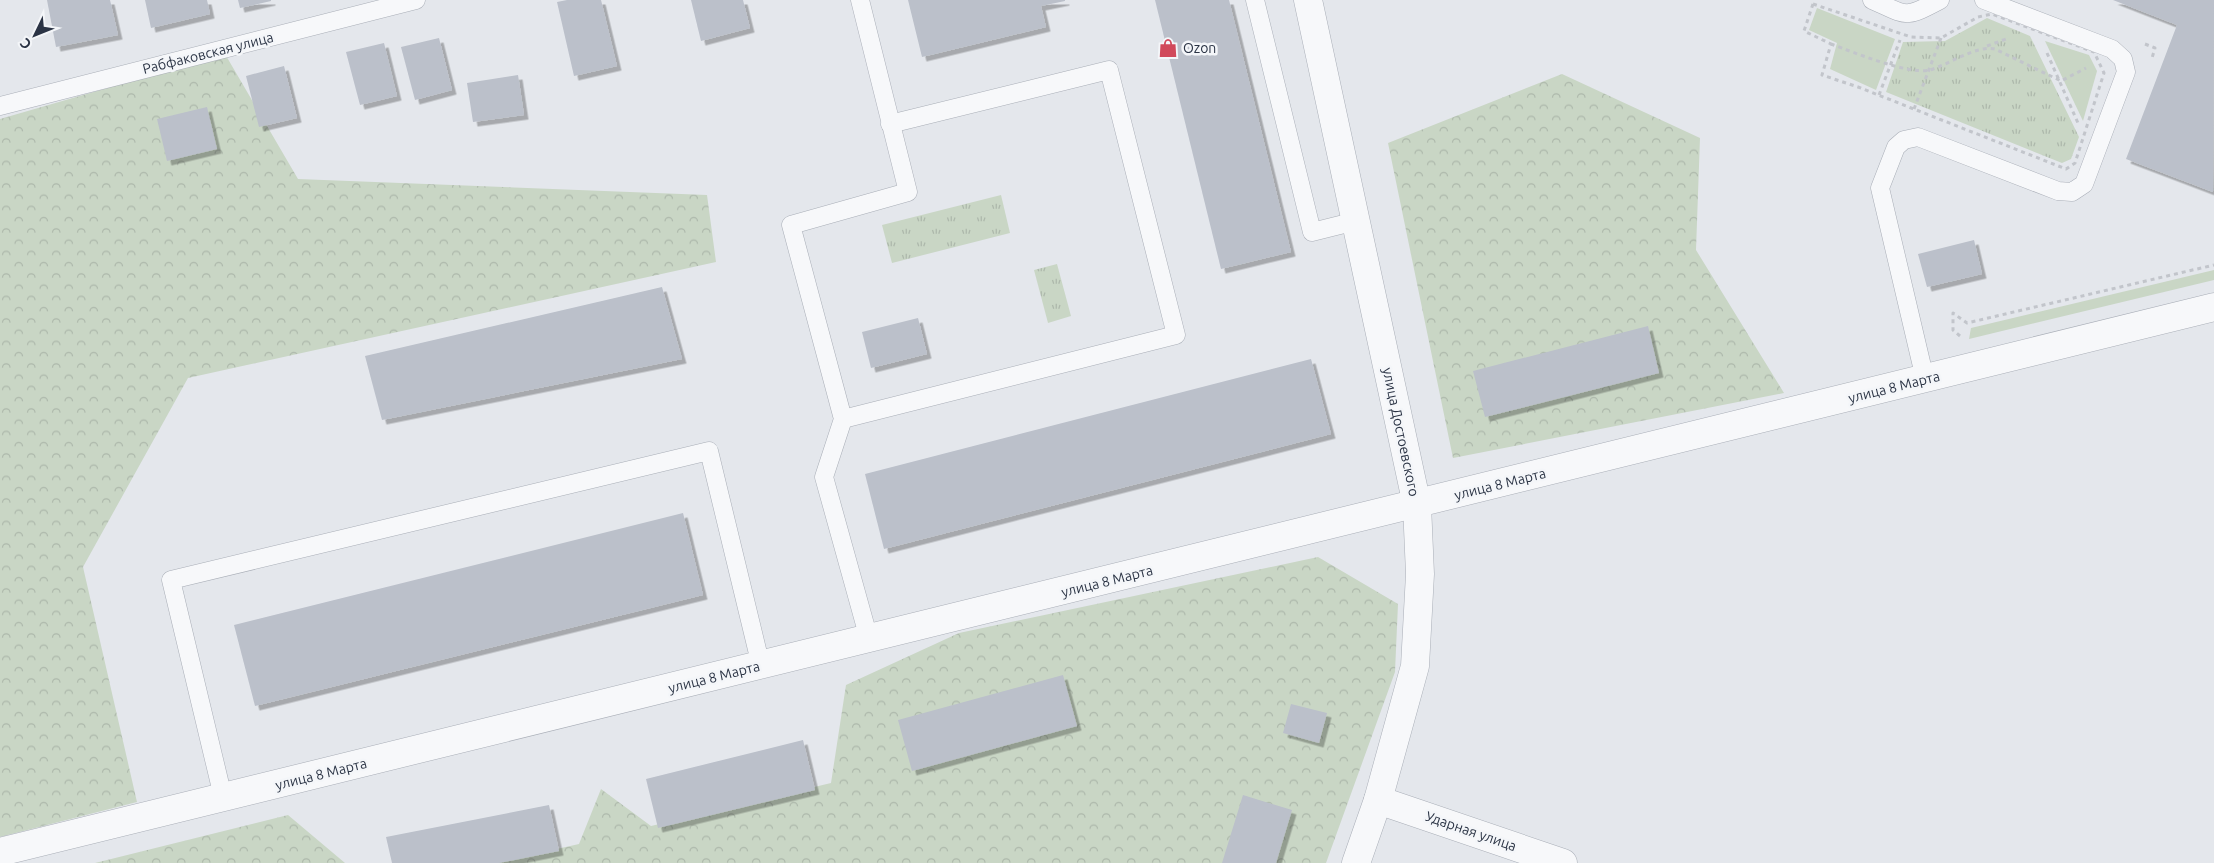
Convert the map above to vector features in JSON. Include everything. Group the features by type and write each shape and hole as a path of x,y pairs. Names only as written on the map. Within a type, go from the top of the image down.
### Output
{"street":[{"name":"улица Достоевского","path":"1308,0 1417,505 1420,574 1415,666 1378,800 1356,863"},
{"name":"улица 8 Марта","path":"0,852 1417,505 2214,307"},
{"name":"Ударная улица","path":"1378,800 1563,863"}],"lane":[{"name":"Рабфаковская улица","path":"0,106 416,0"},
{"path":"860,0 908,192 791,225 843,418 824,477 869,639"},
{"path":"1255,0 1312,232 1356,221"},
{"path":"1872,0 1905,15 1915,13 1940,0"},
{"path":"1925,379 1880,188 1896,147 1904,140 1918,137 2058,191 2072,192 2084,184 2126,72 2122,59 2112,49 1984,0"},
{"path":"843,418 1176,335 1109,70 890,124"},
{"path":"224,798 171,580 709,451 761,666"}],"path":[{"path":"1831,44 1822,75 1879,95 2066,169 2075,164 2084,137 2104,73 2100,62 2094,52 1992,14 1978,17 1941,38 1911,37 1813,4 1804,31 1831,44 1891,66 1928,70 1985,47 1995,49 2060,81 2084,137"},
{"path":"1879,95 1902,35"},
{"path":"1914,109 1941,38"},
{"path":"2060,81 2100,62"}],"green space":[{"path":"1817,8 1895,39 1876,90 1830,69 1837,43 1809,30"},
{"path":"1987,18 2030,36 2079,137 2071,159 2062,163 1886,92 1903,42 1945,41"},
{"path":"2045,41 2089,55 2097,71 2083,121"},
{"path":"225,54 298,179 707,195 716,262 188,378 83,567 137,802 0,837 0,119"},
{"path":"1562,74 1700,138 1696,250 1784,393 1453,458 1388,143"},
{"path":"1001,195 1010,233 892,263 882,225"},
{"path":"1057,264 1071,316 1048,323 1034,270"},
{"path":"2214,270 2214,280 1969,339 1971,328"},
{"path":"1318,557 1398,604 1395,672 1326,863 495,863 579,844 601,789 651,826 831,783 846,685 959,633"},
{"path":"288,815 345,863 95,863"}],"building":[{"path":"47,0 110,0 118,35 56,47"},
{"path":"145,0 207,0 210,14 151,28"},
{"path":"238,0 271,0 271,1 240,8"},
{"path":"567,0 601,0 617,66 574,76 557,2"},
{"path":"691,0 743,0 750,28 701,41"},
{"path":"908,0 1065,1 1041,6 1046,27 922,57"},
{"path":"1155,0 1229,0 1291,252 1221,269"},
{"path":"2113,0 2214,0 2213,192 2126,159 2177,25"},
{"path":"439,38 452,90 415,100 401,47"},
{"path":"384,43 397,96 360,105 346,52"},
{"path":"284,66 297,118 259,127 246,76"},
{"path":"518,75 524,115 473,122 467,83"},
{"path":"207,107 217,149 167,161 157,119"},
{"path":"1974,240 1982,274 1927,287 1918,254"},
{"path":"662,287 682,359 382,420 365,356"},
{"path":"918,318 927,354 871,368 862,332"},
{"path":"1648,326 1659,373 1485,417 1473,371"},
{"path":"1311,359 1331,434 884,549 865,474"},
{"path":"683,513 703,595 255,706 234,625"},
{"path":"1063,675 1077,726 912,771 898,720"},
{"path":"1291,704 1327,713 1319,743 1283,733"},
{"path":"803,740 815,790 658,828 646,779"},
{"path":"1243,795 1292,810 1276,863 1222,863"},
{"path":"549,805 559,851 499,863 392,863 386,837"}],"place":[{"name":"Ozon","path":"1168,48"}]}
